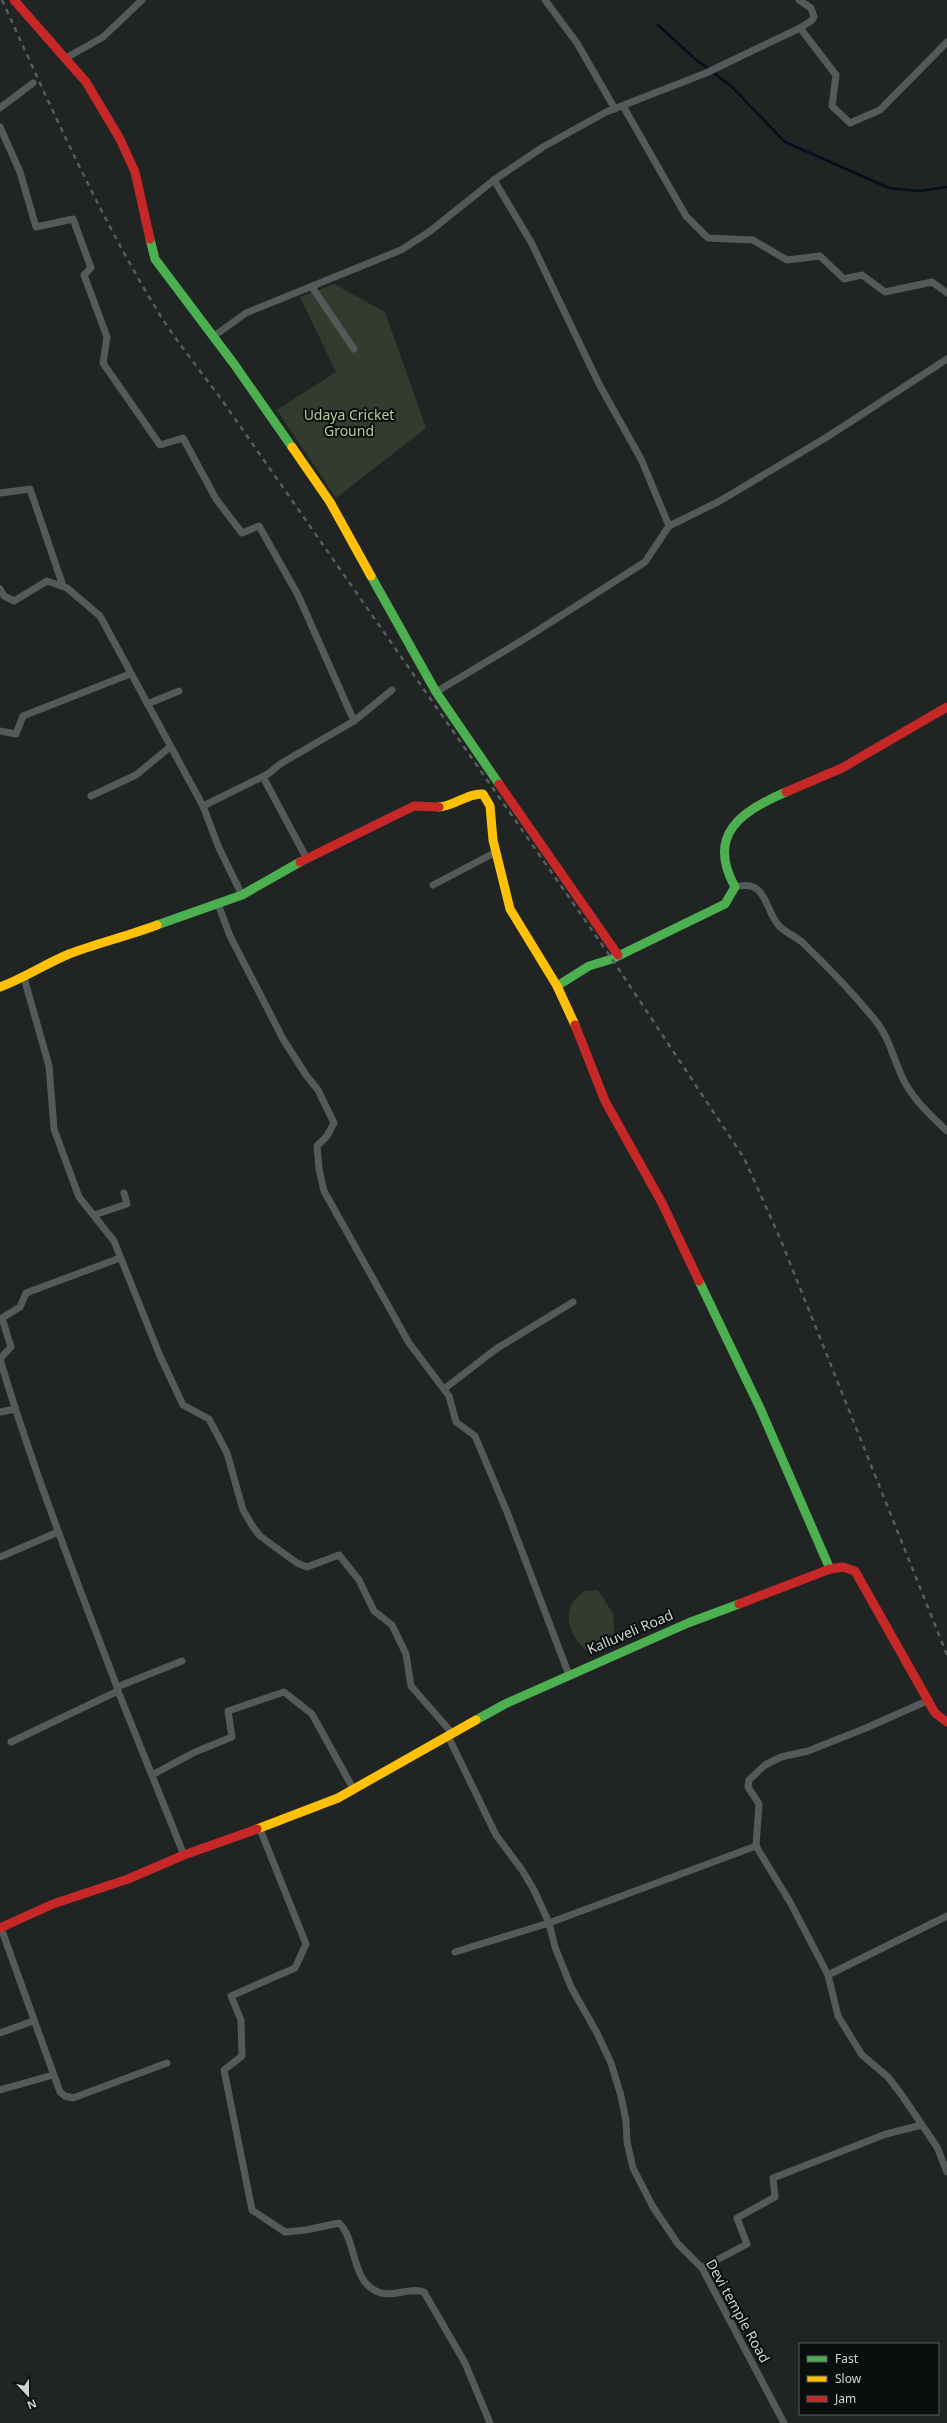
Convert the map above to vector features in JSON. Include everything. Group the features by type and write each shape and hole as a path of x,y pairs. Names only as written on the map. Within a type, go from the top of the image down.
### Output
{"street":[{"path":"14,0 86,82 120,139 132,166 155,259 214,336 330,502 436,692 563,879 618,955"},
{"path":"66,58 103,37 142,0"},
{"path":"545,0 577,43 615,109"},
{"path":"214,336 246,314 401,250 429,232 494,180 543,147 615,109 706,73 800,28 811,21 814,17 811,8 799,0"},
{"path":"800,28 836,75 832,106 850,123 880,110 947,42"},
{"path":"0,108 34,83"},
{"path":"623,106 686,216 708,238 753,240 787,260 820,256 844,279 862,275 885,292 932,282 947,293"},
{"path":"0,127 20,172 36,227 73,219 91,268 84,275 107,336 103,363 160,445 183,438 216,499 242,533 259,526 298,595 354,722"},
{"path":"494,180 531,242 599,384 641,459 669,526"},
{"path":"312,287 354,349"},
{"path":"436,692 645,562 669,526 718,502 820,441 947,359"},
{"path":"0,493 30,489 63,586"},
{"path":"0,589 4,596 14,601 47,581 63,586 100,616 130,674 203,806 219,848 242,895"},
{"path":"0,731 16,734 23,716 130,674"},
{"path":"203,806 263,777 280,764 354,722 392,690"},
{"path":"147,704 179,691"},
{"path":"736,887 729,876 722,855 730,831 745,814 762,804 842,768 947,707"},
{"path":"91,796 136,775 170,747"},
{"path":"263,777 307,859"},
{"path":"0,987 24,978 42,966 70,954 242,895 307,859 414,806 436,808 445,806 477,793 487,797 490,806 496,852 510,909 529,943 557,986 571,1015 605,1101 637,1156 665,1209 760,1408 830,1568 843,1567 855,1571 935,1713 947,1723"},
{"path":"433,885 496,852"},
{"path":"557,986 589,966 618,955 725,904 736,887 745,885 756,888 761,891 773,918 780,928 801,941 848,987 885,1034 905,1082 918,1103 947,1131"},
{"path":"218,904 230,936 260,994 306,1076 318,1090 334,1123 327,1136 317,1146 319,1169 324,1191 409,1343 449,1396 456,1422 475,1436 508,1512 569,1675"},
{"path":"24,978 49,1066 54,1129 79,1197 114,1241 120,1258 26,1293 20,1308 2,1318 11,1347 0,1359 15,1409 58,1532 184,1855"},
{"path":"94,1215 127,1204 124,1192"},
{"name":"Devi temple Road","path":"120,1258 175,1390 183,1405 209,1419 227,1453 242,1510 252,1527 260,1536 297,1563 307,1567 339,1555 359,1580 374,1611 392,1625 406,1654 411,1686 450,1734 496,1835 522,1870 549,1923 555,1947 571,1987 597,2033 611,2063 626,2121 629,2153 633,2168 653,2207 678,2244 702,2268 784,2423"},
{"path":"444,1389 496,1349 573,1302"},
{"path":"0,1412 15,1409"},
{"path":"0,1557 58,1532"},
{"name":"Kalluveli Road","path":"0,1928 53,1904 128,1879 184,1855 315,1808 354,1790 505,1704 688,1623 830,1568"},
{"path":"11,1742 118,1689 182,1661"},
{"path":"152,1775 195,1752 232,1737 228,1711 284,1692 312,1714 354,1790"},
{"path":"928,1700 866,1728 808,1751 781,1757 765,1765 749,1780 748,1787 759,1804 756,1846 790,1902 828,1975 838,2016 862,2055 888,2077 922,2125 937,2147 947,2172"},
{"path":"260,1829 306,1944 295,1968 231,1996 241,2020 242,2056 224,2070 252,2210 285,2232 306,2230 339,2223 346,2229 363,2280 372,2290 383,2294 415,2289 424,2292 465,2363 490,2423"},
{"path":"455,1952 549,1923 756,1846"},
{"path":"828,1975 947,1916"},
{"path":"0,1928 60,2092 65,2096 73,2098 167,2063"},
{"path":"0,2033 33,2021"},
{"path":"0,2090 53,2075"},
{"path":"702,2268 747,2244 737,2218 775,2197 773,2178 886,2134 922,2125"}],"green space":[{"name":"Udaya Cricket Ground","path":"334,284 385,312 426,428 336,498 277,410 336,372 300,297"},
{"path":"598,1590 613,1614 615,1637 605,1650 588,1652 579,1643 572,1631 569,1612 572,1603 584,1591"}],"waterway":[{"path":"658,25 694,58 731,86 785,142 889,188 919,191 947,187"}],"railway":[{"path":"2,0 76,160 137,277 167,326 224,403 612,959 744,1158 780,1238 947,1655"}],"traffic: fast":[{"path":"150,239 155,259 234,364 292,447"},
{"path":"371,576 436,692 499,784"},
{"path":"557,986 589,966 612,959 725,904 735,887 727,869 724,853 727,839 733,827 742,817 755,808 786,792"},
{"path":"157,925 242,895 300,862"},
{"path":"699,1281 760,1408 830,1569"},
{"path":"476,1720 505,1704 688,1623 739,1604"}],"traffic: slow":[{"path":"292,447 330,502 371,576"},
{"path":"439,807 472,795 483,794 490,806 493,840 510,909 557,986 575,1025"},
{"path":"0,987 69,954 157,925"},
{"path":"257,1829 338,1798 476,1720"}],"traffic: jam":[{"path":"14,0 86,82 120,139 135,172 150,239"},
{"path":"786,792 842,768 947,707"},
{"path":"499,784 618,955"},
{"path":"300,862 414,806 439,807"},
{"path":"575,1025 605,1101 662,1203 699,1281"},
{"path":"739,1604 830,1569 843,1567 855,1571 935,1713 947,1722"},
{"path":"0,1928 53,1904 128,1879 184,1855 257,1829"}]}
